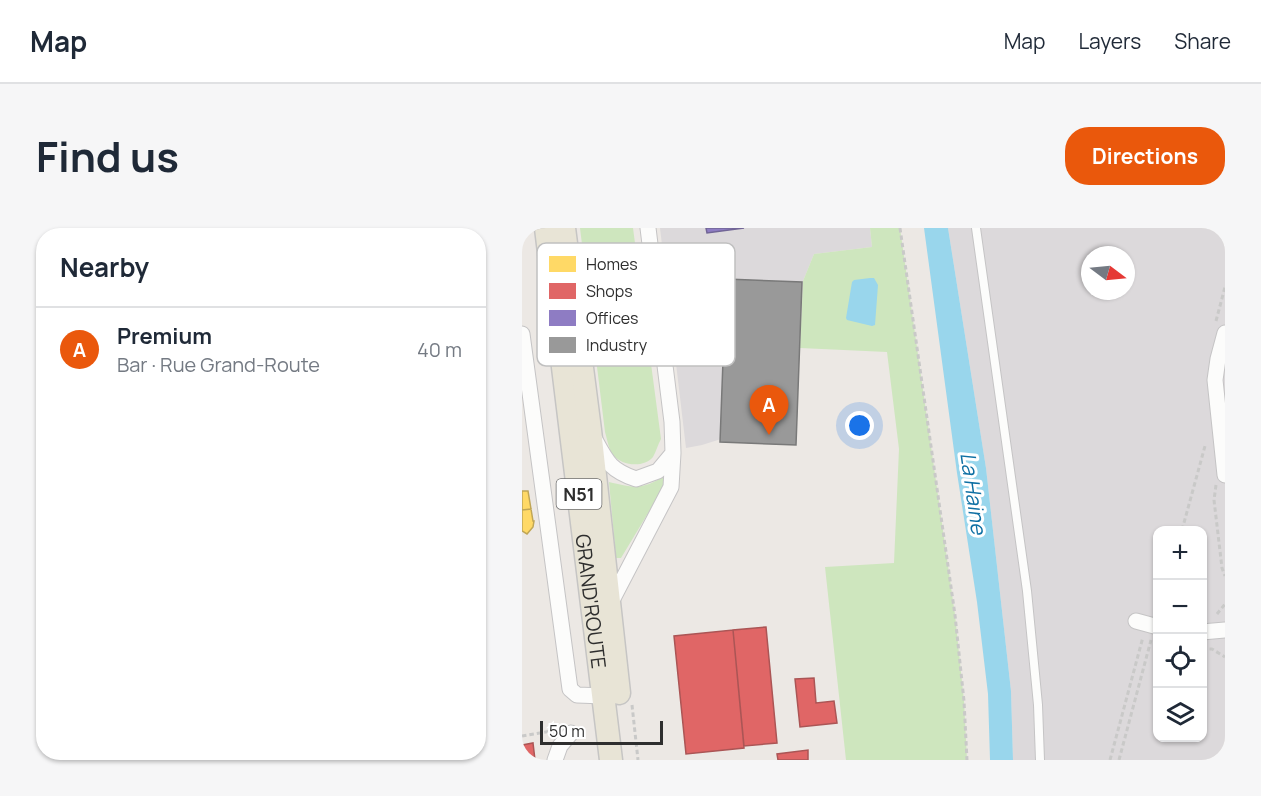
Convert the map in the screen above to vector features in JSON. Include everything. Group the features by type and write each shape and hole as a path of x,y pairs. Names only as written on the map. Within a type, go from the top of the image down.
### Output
{"main road":[{"name":"GRAND'ROUTE","path":"546,228 548,243"},
{"name":"GRAND'ROUTE","path":"564,228 566,243"},
{"name":"GRAND'ROUTE","path":"563,366 611,760"},
{"name":"GRAND'ROUTE","path":"582,366 626,760"}],"street":[{"path":"648,228 650,243"},
{"path":"1220,479 1215,380 1225,333"},
{"path":"522,334 570,689 577,695 604,696"},
{"path":"610,604 671,487 674,453 665,366"},
{"path":"590,430 607,461 620,473 636,479 658,471 674,453"},
{"path":"1207,632 1225,630"},
{"path":"555,760 560,746 571,733"}],"lane":[{"path":"976,228 1027,591 1038,705 1040,760"}],"path":[{"path":"900,228 955,615 964,701 967,760"},
{"path":"1183,526 1206,444"},
{"path":"1220,479 1214,500 1222,568 1225,576"},
{"path":"1110,760 1148,627"},
{"path":"1119,760 1148,627"},
{"path":"1207,649 1212,649 1225,657"},
{"path":"522,736 551,731"}],"shaded area":[{"path":"660,228 870,228 872,247 814,254 803,281 795,443 721,439 686,448 676,366 735,366 735,243 662,243"},
{"path":"948,228 1225,228 1225,760 1013,760 1011,691 986,468"}],"green space":[{"path":"580,228 633,228 635,243 582,243"},
{"path":"870,228 900,228 955,615 964,701 967,760 846,760 825,567 894,563 899,449 887,352 800,348 803,281 814,254 872,247"},
{"path":"597,366 651,366 661,439 653,457 639,464 622,462 612,453 605,432"},
{"path":"666,475 662,490 621,558 616,558 609,482 638,486 651,483"}],"water":[{"name":"La Haine","path":"924,228 948,228 986,468 1011,691 1013,760 990,760 988,694 977,602"},
{"path":"874,278 878,285 875,325 847,320 852,282"}],"building: Homes":[{"path":"522,491 528,491 531,509 522,510"},
{"path":"531,509 534,521 533,527 527,534 522,531 522,510"}],"building: Shops":[{"path":"766,627 777,743 744,746 733,630"},
{"path":"733,630 744,748 686,754 674,636"},
{"path":"814,678 816,703 834,701 837,723 800,727 795,679"},
{"path":"533,743 535,760 522,760 522,745"},
{"path":"808,750 808,760 778,760 777,754"}],"building: Offices":[{"path":"706,228 744,228 707,233"}],"building: Industry":[{"path":"735,279 802,282 796,445 720,442 723,366 735,366"}],"place":[{"name":"Premium","path":"769,435"}]}
